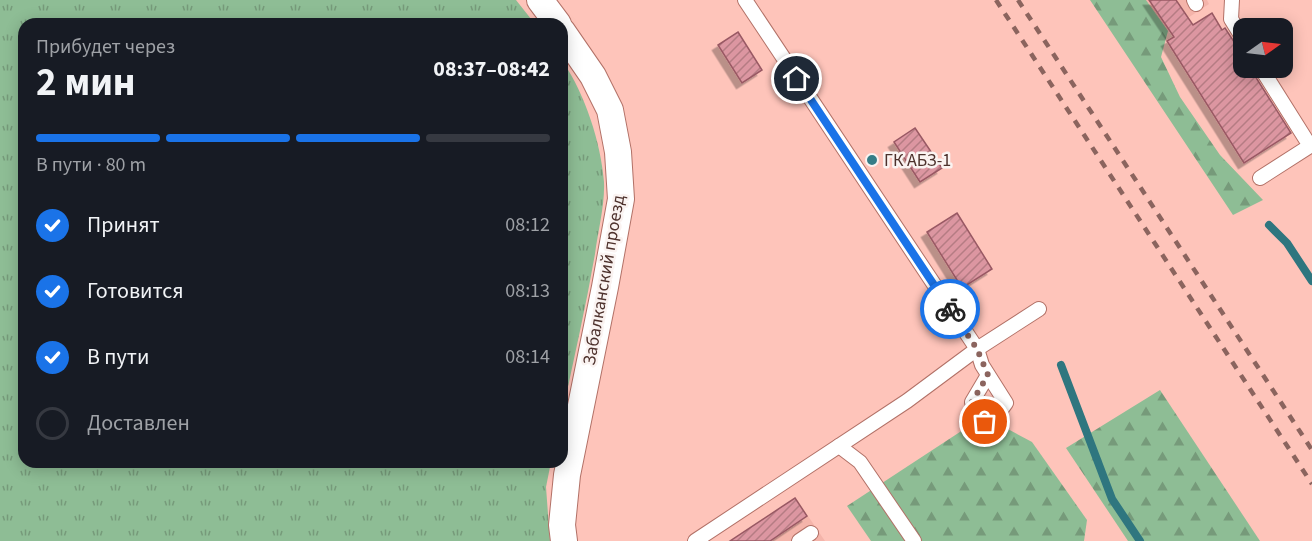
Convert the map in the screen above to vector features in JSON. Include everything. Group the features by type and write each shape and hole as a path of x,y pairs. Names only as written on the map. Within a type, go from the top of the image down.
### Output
{"street":[{"path":"540,0 554,18"},
{"name":"Забалканский проезд","path":"564,541 562,525 567,475 606,288 621,199 618,152 610,110 593,76 568,40"}],"lane":[{"path":"745,0 977,349 988,375"},
{"path":"1232,0 1231,19 1233,22"},
{"path":"1260,178 1310,146 1267,78"},
{"path":"695,541 907,401 977,349 1038,309"},
{"path":"839,446 860,462 914,541"},
{"path":"799,541 811,533"}],"shaded area":[{"path":"1146,0 1207,0 1209,4 1168,31"},
{"path":"795,497 825,541 730,541"}],"green space":[{"path":"0,0 516,0 530,18 18,18 18,468 550,468 546,487 550,541 0,541"},
{"path":"1090,0 1146,0 1168,31 1161,57 1180,97 1220,155 1263,200 1233,215"},
{"path":"568,70 591,119 604,182 601,218 568,387"},
{"path":"1160,390 1260,541 1128,541 1066,448"},
{"path":"993,423 1032,442 1087,520 1084,541 871,541 847,506 966,428"}],"building":[{"path":"1149,0 1176,0 1193,25 1212,13 1222,30 1225,28 1233,40 1233,78 1256,78 1291,133 1244,163 1167,41 1174,37"},
{"path":"738,32 762,70 742,83 718,45"},
{"path":"915,128 942,168 920,182 894,142"},
{"path":"957,213 992,269 962,288 927,232"},
{"path":"795,498 807,516 770,541 730,541"}],"waterway":[{"path":"1269,225 1287,243 1312,281"},
{"path":"1061,365 1112,499 1140,541"}],"railway":[{"path":"996,0 1312,484"},
{"path":"1018,0 1312,450"}],"way so far":[{"path":"950,309 977,349 988,375 972,402 977,419 985,422"}],"place":[{"name":"ГК АБЗ-1","path":"872,160"}],"route":[{"path":"797,79 950,309"}]}
